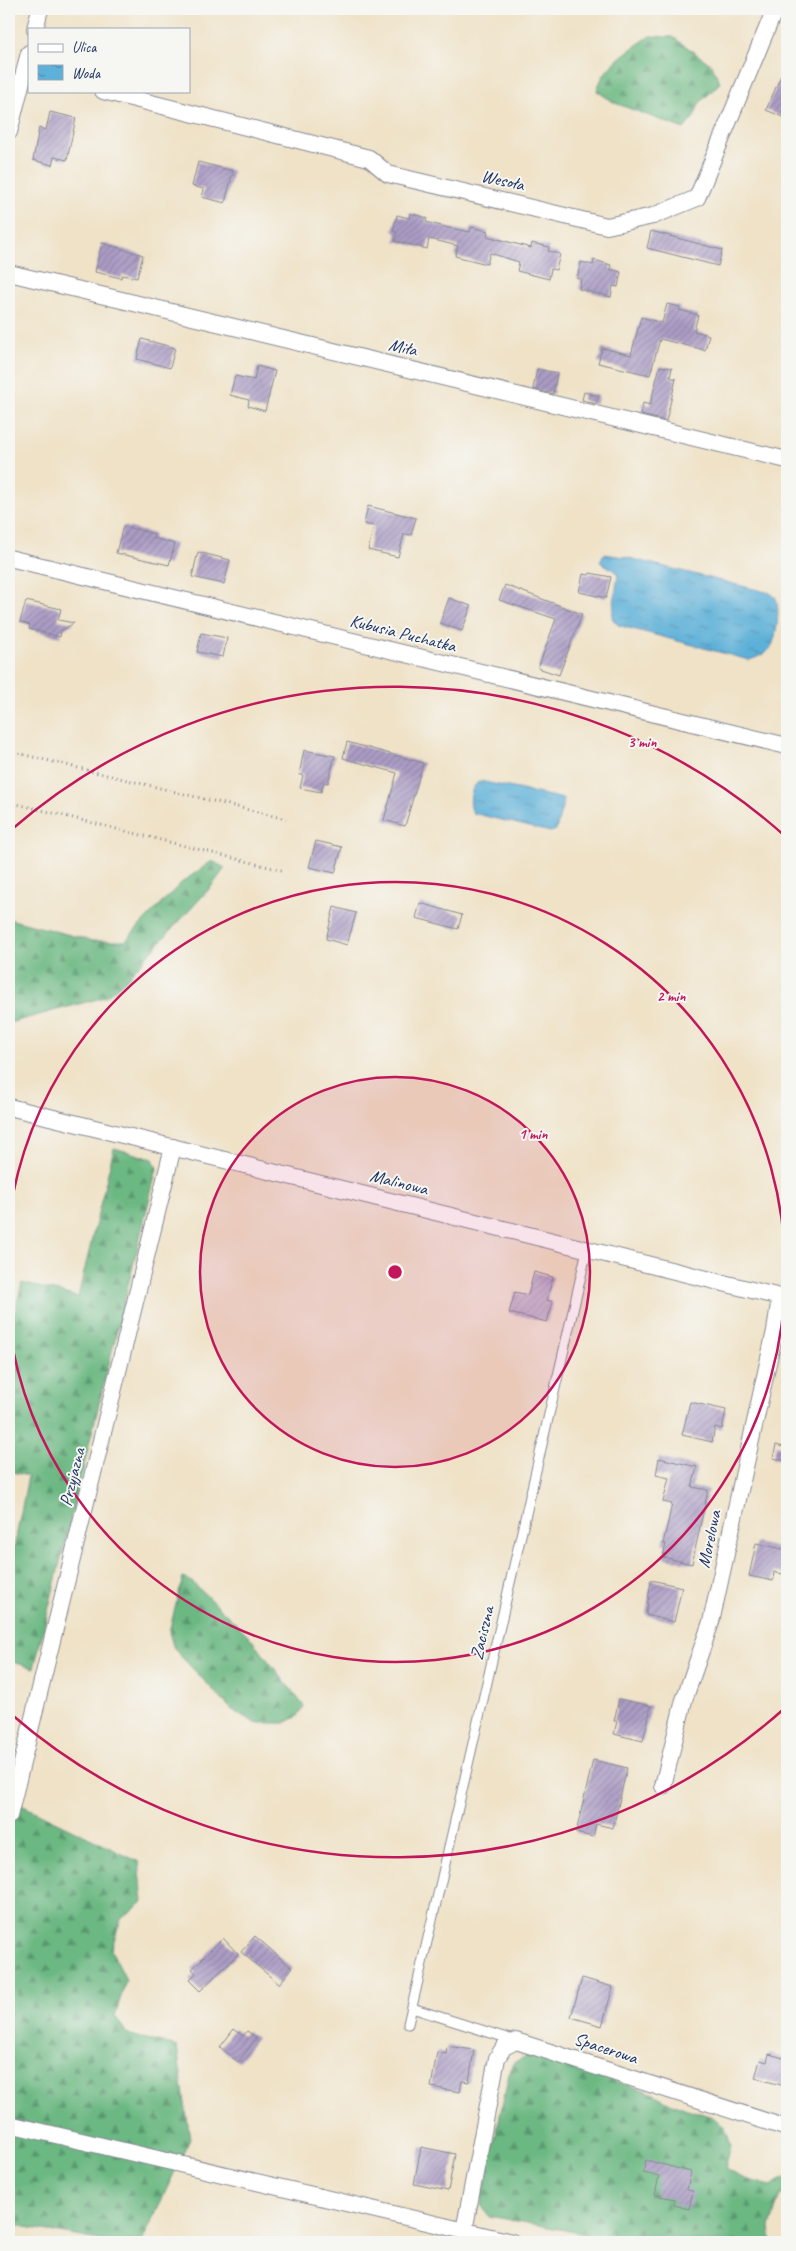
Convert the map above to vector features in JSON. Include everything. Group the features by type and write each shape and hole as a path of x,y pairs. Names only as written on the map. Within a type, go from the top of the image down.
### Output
{"street":[{"path":"35,28 40,9"},
{"name":"Wesoła","path":"107,92 369,158 388,174 607,226 653,216 697,198 776,9"},
{"path":"9,132 28,59"},
{"name":"Miła","path":"9,273 787,460"},
{"name":"Kubusia Puchatka","path":"9,558 787,746"},
{"name":"Malinowa","path":"9,1107 780,1297"},
{"name":"Przyjazna","path":"9,1816 173,1147"},
{"name":"Morelowa","path":"663,1786 684,1700 711,1622 775,1332 780,1297"},
{"path":"464,2231 497,2058 504,2047 516,2042"},
{"name":"Spacerowa","path":"516,2042 787,2128"},
{"path":"9,2124 512,2242"}],"lane":[{"name":"Zaciszna","path":"408,2024 587,1250"},
{"name":"Spacerowa","path":"412,2008 516,2042"}],"path":[{"path":"9,751 286,819"},
{"path":"9,802 285,871"}],"green space":[{"path":"650,36 673,37 712,65 720,83 699,104 694,117 684,129 615,103 597,91 605,73 611,66"},
{"path":"212,861 225,868 211,887 124,981 105,997 9,1023 9,919 93,941 125,941 181,883"},
{"path":"114,1148 153,1159 157,1168 34,1668 9,1661 9,1574 28,1476 9,1471 9,1336 22,1283 78,1297"},
{"path":"183,1577 192,1582 248,1635 304,1706 298,1716 285,1723 255,1723 231,1709 174,1649 169,1632"},
{"path":"9,1799 139,1862 143,1902 121,1919 111,1950 126,1980 115,2016 127,2034 177,2047 190,2139 142,2242 110,2242 9,2224"},
{"path":"528,2055 537,2055 652,2093 674,2105 713,2117 725,2128 731,2145 725,2169 745,2179 771,2186 787,2177 787,2194 780,2195 770,2227 772,2242 613,2242 575,2232 489,2216 481,2205 509,2073 515,2062"}],"water":[{"path":"604,554 625,557 770,593 776,598 778,609 776,631 770,649 766,653 749,660 618,625 612,618 618,575 616,571 600,562"},
{"path":"480,781 564,799 556,830 550,832 473,813 471,809 472,791"}],"building":[{"path":"787,62 787,108 783,117 766,110"},
{"path":"50,112 76,118 67,160 54,157 52,165 33,160 39,128 46,130"},
{"path":"198,162 233,171 225,203 202,197 204,189 192,186"},
{"path":"410,213 427,218 426,222 449,228 470,232 471,227 488,231 487,236 531,248 532,243 549,247 548,251 560,254 556,270 551,269 549,279 517,271 519,262 490,253 487,264 455,256 458,246 434,240 429,239 427,249 395,241 397,232 393,231 397,215 409,218"},
{"path":"651,231 722,250 718,266 647,248"},
{"path":"102,243 143,255 137,278 122,275 121,278 95,272"},
{"path":"594,260 611,265 610,269 621,272 618,287 613,286 611,297 579,289 581,279 577,278 581,262 593,265"},
{"path":"667,304 680,307 679,310 698,315 694,331 709,335 705,350 660,339 650,375 598,363 602,348 631,355 641,317 662,323"},
{"path":"142,339 175,348 170,368 137,359"},
{"path":"257,366 275,371 265,411 248,406 249,400 230,395 235,376 254,380"},
{"path":"660,366 672,368 670,377 676,379 666,421 641,415 643,403 650,405"},
{"path":"537,369 557,373 553,394 533,389"},
{"path":"584,392 599,396 596,404 582,400"},
{"path":"368,506 416,518 411,535 404,534 398,557 368,550 374,526 364,524"},
{"path":"123,526 154,534 153,538 175,544 169,565 116,553"},
{"path":"198,552 230,560 224,584 192,577"},
{"path":"590,573 611,577 606,598 579,592 583,574 589,575"},
{"path":"505,585 582,614 559,675 538,668 556,619 499,600"},
{"path":"449,598 471,606 462,631 440,623"},
{"path":"26,601 61,609 58,620 74,623 61,631 60,637 29,629 30,625 20,622"},
{"path":"201,633 227,638 223,657 197,652"},
{"path":"347,742 423,763 405,826 384,820 397,773 343,758"},
{"path":"304,750 335,756 328,783 324,782 321,792 300,788 303,775 299,775"},
{"path":"316,841 342,847 335,873 309,867"},
{"path":"420,903 462,915 458,929 416,918"},
{"path":"334,907 356,913 347,945 326,939"},
{"path":"534,1272 553,1277 547,1300 553,1302 547,1322 509,1313 515,1292 528,1295"},
{"path":"690,1402 726,1410 722,1429 715,1427 712,1442 682,1435"},
{"path":"776,1445 787,1448 787,1461 773,1458"},
{"path":"659,1458 697,1467 692,1487 708,1490 692,1564 663,1557 666,1544 663,1544 672,1504 663,1502 669,1478 656,1475"},
{"path":"756,1543 787,1550 783,1574 774,1572 773,1581 749,1576"},
{"path":"651,1580 682,1587 674,1622 646,1615"},
{"path":"619,1699 651,1706 643,1741 614,1734 617,1721 614,1721"},
{"path":"593,1760 627,1768 613,1828 596,1824 593,1837 576,1833"},
{"path":"255,1936 292,1968 279,1984 241,1952"},
{"path":"223,1938 238,1954 200,1991 189,1980 196,1973 192,1969"},
{"path":"582,1978 613,1987 602,2026 571,2017"},
{"path":"234,2029 243,2036 247,2031 257,2038 238,2062 220,2047"},
{"path":"447,2046 474,2050 469,2082 462,2081 460,2092 431,2087 437,2052 446,2054"},
{"path":"769,2054 787,2059 785,2086 755,2078 760,2060 767,2062"},
{"path":"421,2147 455,2154 448,2191 414,2184"},
{"path":"646,2160 691,2172 687,2190 693,2191 689,2209 674,2205 675,2199 655,2195 659,2176 643,2173"}]}
